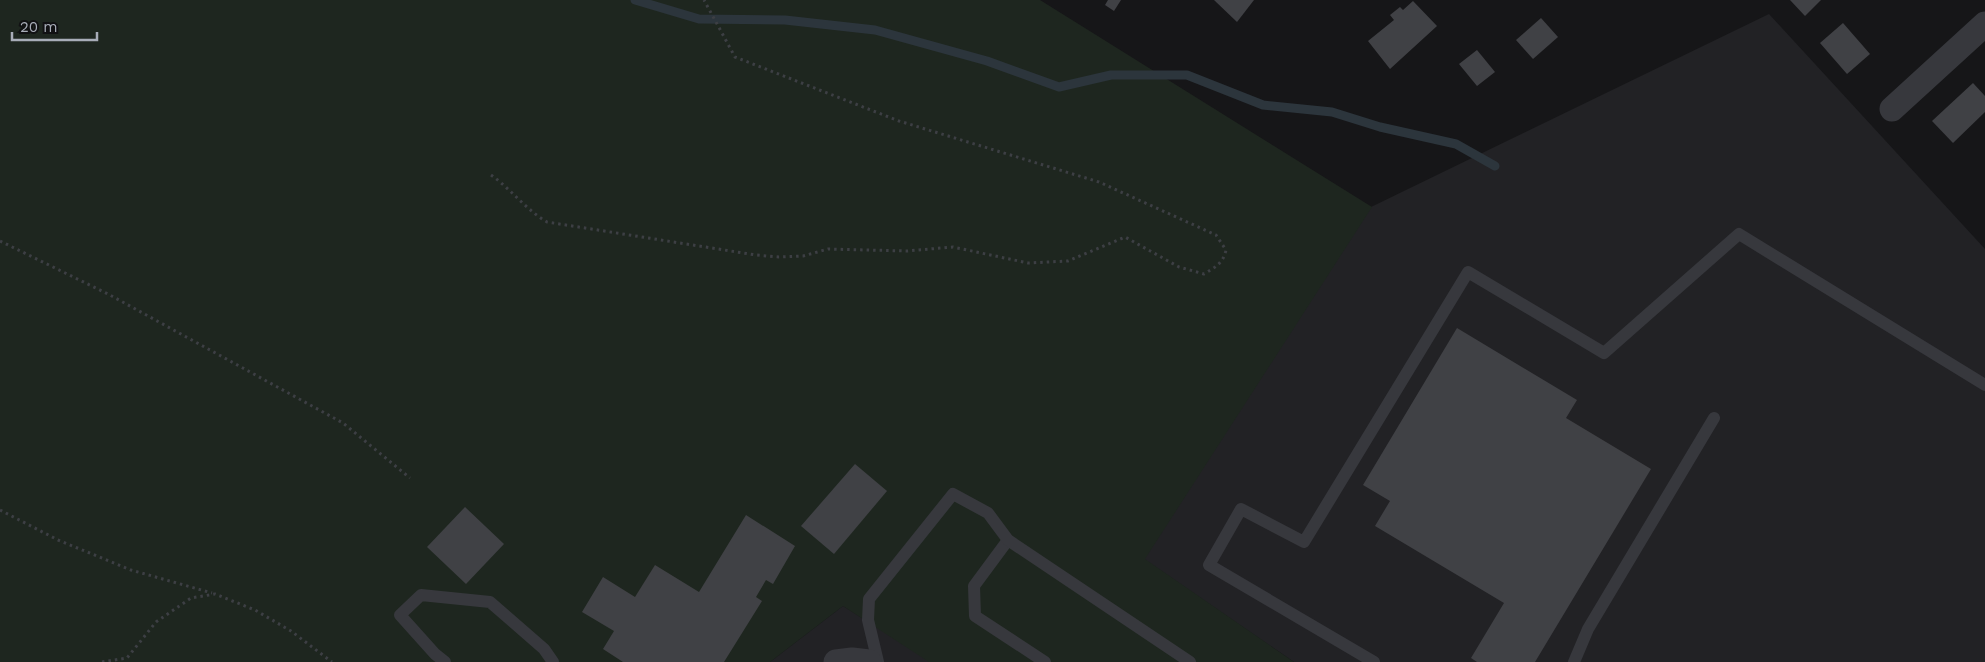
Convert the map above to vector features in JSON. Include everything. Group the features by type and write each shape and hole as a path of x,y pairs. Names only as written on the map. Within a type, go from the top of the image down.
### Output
{"street":[{"path":"1892,109 1985,24"},
{"path":"836,662 852,660 869,662"}],"lane":[{"path":"1374,662 1209,565 1241,509 1304,542 1468,272 1604,353 1739,234 1985,386"},
{"path":"1574,662 1588,629 1714,418"},
{"path":"878,662 868,620 869,599 953,494 988,514 1008,540 1190,662"},
{"path":"1008,540 974,586 975,616 1045,662"},
{"path":"445,662 435,654 400,615 420,595 490,602 544,649 552,662"}],"path":[{"path":"491,175 507,186 532,213 546,222 779,258 803,256 828,249 907,251 953,247 1028,263 1068,261 1125,237 1179,266 1204,274 1220,265 1224,259 1226,250 1216,235 1099,182 899,120 735,57 719,31 704,0"},
{"path":"0,241 108,294 343,423 410,478"},
{"path":"0,510 58,540 131,570 215,594 255,610 291,632 332,662"},
{"path":"102,662 127,658 156,622 191,598 215,594"}],"shaded area":[{"path":"0,0 1040,0 1372,207 1145,559 1294,662 929,662 843,606 770,662 0,662"},
{"path":"1769,14 1985,249 1985,662 1294,662 1144,559 1371,207"},
{"path":"843,606 932,662 770,662"}],"building":[{"path":"1108,0 1121,0 1114,11 1105,5"},
{"path":"1214,0 1254,0 1237,22"},
{"path":"1790,0 1821,0 1805,16"},
{"path":"1413,1 1437,26 1390,69 1368,41 1394,20 1390,15 1400,7 1403,10"},
{"path":"1541,18 1558,37 1533,59 1516,40"},
{"path":"1843,23 1870,54 1847,74 1820,43"},
{"path":"1477,50 1495,72 1477,86 1459,64"},
{"path":"1973,83 1985,96 1985,112 1953,143 1932,121"},
{"path":"1457,328 1577,400 1566,418 1651,469 1535,662 1477,662 1471,658 1504,603 1375,526 1390,501 1363,485"},
{"path":"855,464 887,491 834,554 801,526"},
{"path":"465,507 504,544 466,584 427,547"},
{"path":"746,515 795,546 773,584 766,580 756,597 762,601 724,662 623,662 603,649 614,631 582,612 603,577 635,597 655,565 699,592"}],"waterway":[{"path":"635,0 699,19 785,20 875,30 987,61 1059,87 1111,75 1187,75 1263,105 1332,112 1380,127 1456,144 1495,166"}]}
